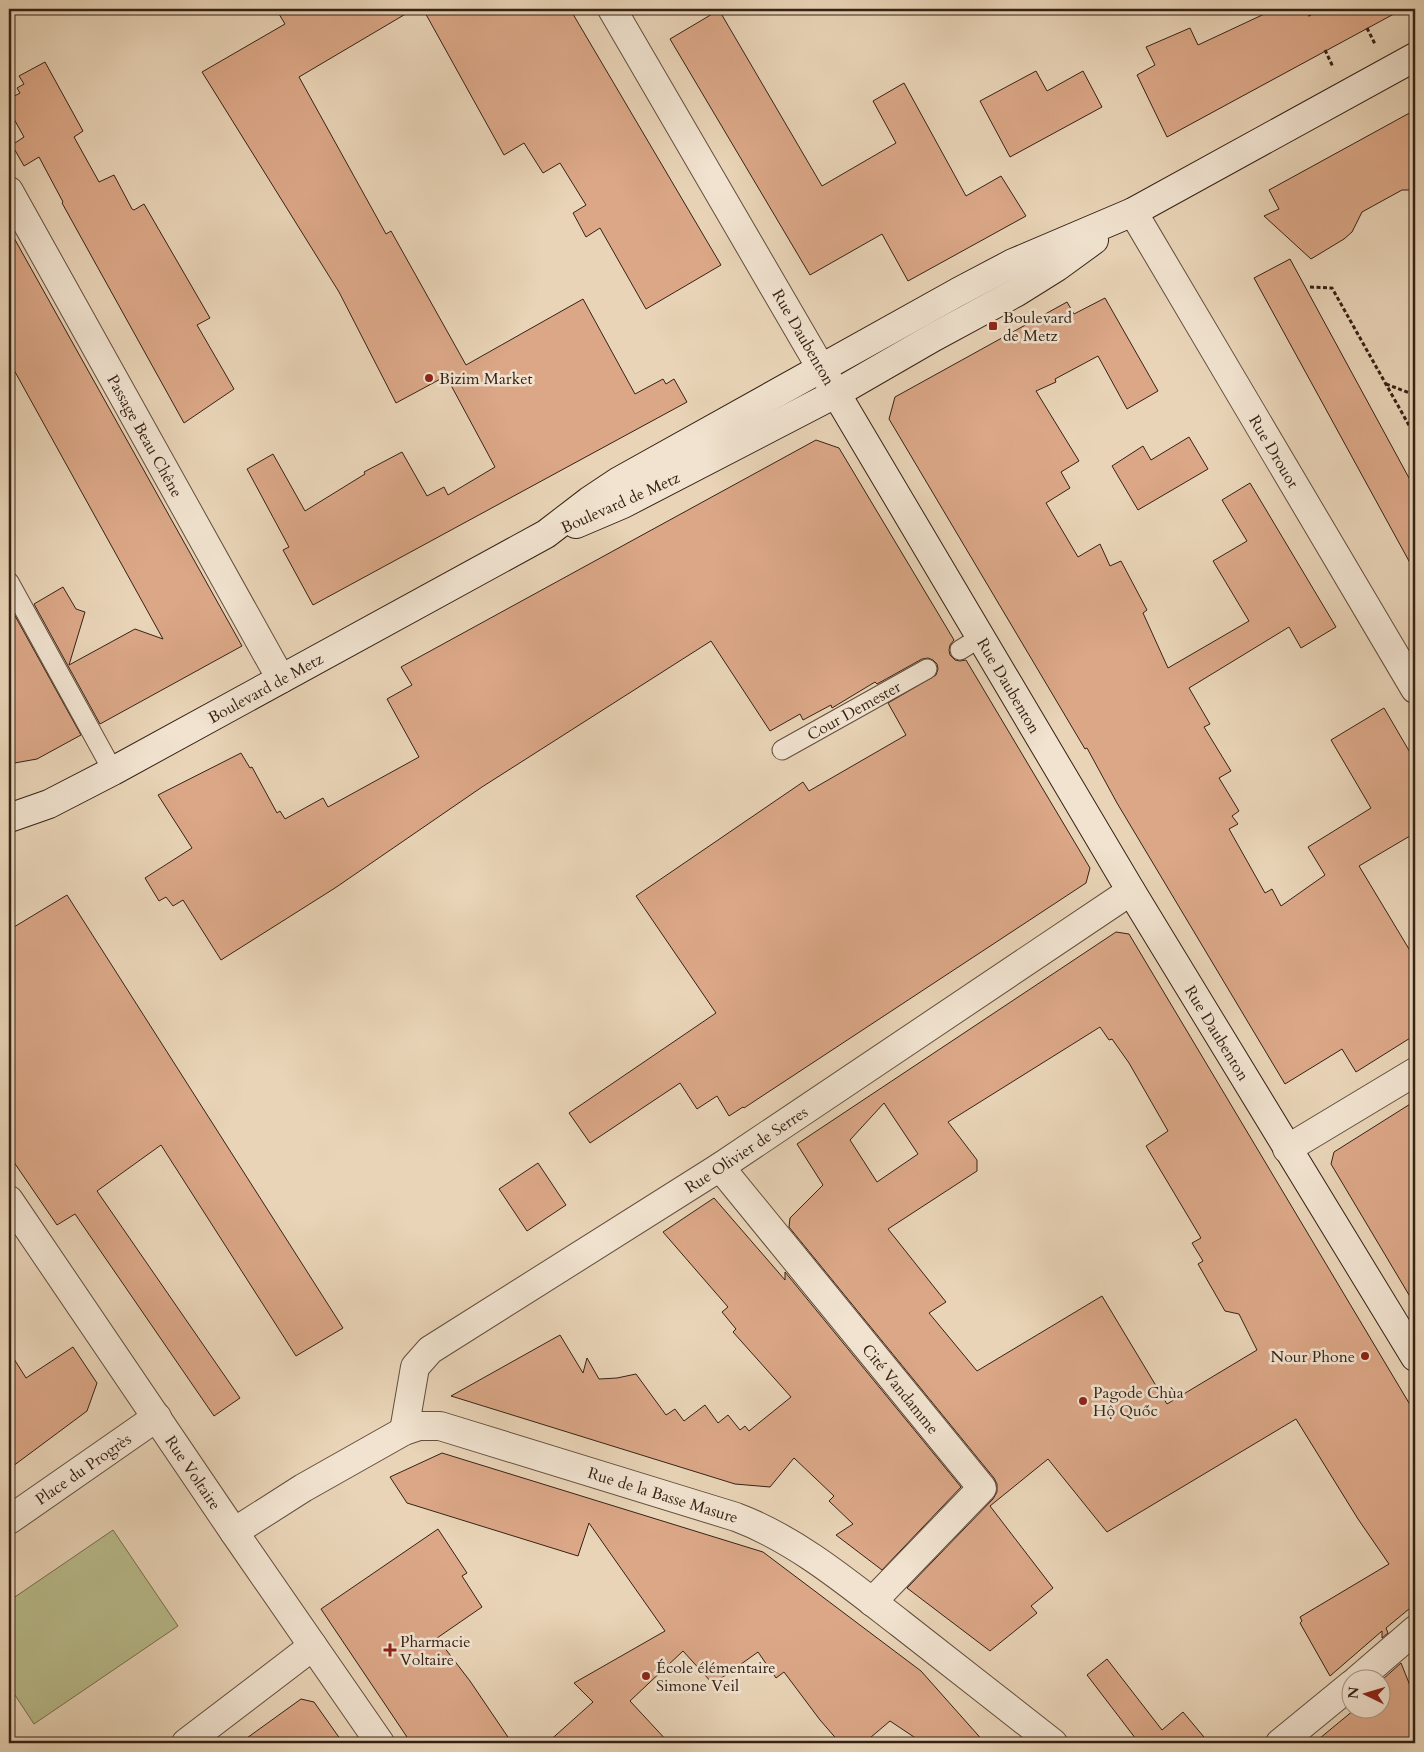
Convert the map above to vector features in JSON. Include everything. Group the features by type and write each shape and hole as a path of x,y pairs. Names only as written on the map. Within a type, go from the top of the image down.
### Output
{"street":[{"name":"Rue Daubenton","path":"612,9 837,394 970,643 1131,891 1415,1357"},
{"name":"Boulevard de Metz","path":"546,534 589,500 619,481 821,368 1013,263 1133,212 1415,57"},
{"name":"Passage Beau Chêne","path":"9,191 281,680"},
{"name":"Boulevard de Metz","path":"9,818 49,804 113,771 546,534 623,504 837,394 934,337 1017,292 1057,267 1133,212"},
{"name":"Rue Drouot","path":"1133,212 1415,689"},
{"name":"Boulevard de Metz","path":"9,806 45,799 88,784"},
{"name":"Rue Olivier de Serres","path":"404,1431 415,1367 430,1350 720,1167 1131,891"},
{"path":"1287,1149 1415,1072"},
{"name":"Cité Vandamme","path":"720,1167 982,1488 872,1602"},
{"name":"Rue Voltaire","path":"9,1200 234,1532 380,1743"},
{"name":"Place du Progrès","path":"9,1520 157,1417"},
{"name":"Rue de la Basse Masure","path":"234,1532 303,1488 404,1431 419,1426 440,1426 736,1517 771,1532 787,1541 872,1602 1053,1743"},
{"path":"1369,1670 1415,1630"},
{"path":"186,1743 313,1646"},
{"path":"1280,1743 1342,1692"}],"lane":[{"path":"9,582 113,771"},
{"name":"Cour Demester","path":"782,750 927,669"}],"path":[{"path":"1306,9 1310,16"},
{"path":"1310,287 1332,288 1415,436"},
{"path":"1386,384 1415,395"}],"green space":[{"path":"113,1530 178,1626 34,1724 9,1686 9,1601"}],"building":[{"path":"276,9 414,9 299,77 386,234 391,231 466,365 583,299 635,394 663,379 666,384 674,379 687,402 313,605 283,550 289,547 247,469 273,454 305,511 365,474 364,472 402,452 427,496 444,487 448,495 495,467 446,376 396,403 339,292 202,72 285,24"},
{"path":"423,9 570,9 721,265 646,309 600,228 586,237 573,213 586,205 560,163 543,173 524,143 504,155"},
{"path":"1275,9 1403,9 1167,137 1137,75 1155,65 1146,47 1190,28 1198,45"},
{"path":"719,10 822,186 896,143 873,101 904,83 966,196 1001,176 1026,216 908,281 882,234 810,275 670,39"},
{"path":"45,62 83,131 74,137 99,182 114,175 132,209 134,210 144,204 210,318 197,325 234,389 184,423 62,203 39,157 24,166 12,145 24,137 9,110 9,99 20,93 17,88 24,84 19,76"},
{"path":"1036,71 1047,91 1083,71 1102,107 1010,157 980,101"},
{"path":"1415,110 1415,190 1402,190 1362,212 1352,232 1311,259 1264,216 1279,209 1269,190"},
{"path":"9,229 242,646 100,724 34,604 63,587 76,609 85,612 69,665 135,629 163,639 9,361"},
{"path":"1290,259 1415,489 1415,572 1254,278"},
{"path":"1105,298 1158,391 1127,409 1098,356 1055,379 1056,382 1036,391 1079,461 1061,472 1070,488 1046,503 1078,557 1100,544 1110,566 1121,561 1147,610 1143,613 1168,668 1249,621 1213,561 1247,541 1222,500 1250,483 1336,627 1301,648 1289,627 1189,688 1210,724 1204,727 1231,771 1219,778 1239,811 1232,816 1238,824 1229,829 1265,893 1272,889 1281,906 1325,875 1308,847 1371,808 1331,740 1384,708 1415,761 1415,833 1359,866 1415,959 1415,1035 1356,1072 1342,1049 1285,1084 1117,803 1087,748 1085,749 889,419 895,397 1067,302 1074,314"},
{"path":"1189,437 1208,469 1138,510 1112,466 1143,446 1151,460"},
{"path":"816,440 839,448 954,640 950,645 950,655 955,660 966,660 1090,868 1086,883 729,1116 717,1096 697,1109 680,1083 590,1143 569,1113 716,1013 636,896 803,782 809,791 906,735 888,703 936,675 937,664 933,660 928,658 922,659 877,684 875,682 832,708 831,705 803,720 800,714 770,731 711,641 482,787 335,888 221,960 183,900 173,906 166,897 159,901 145,878 192,848 158,795 241,753 250,768 252,767 277,813 280,811 285,819 323,798 328,807 419,757 387,699 412,685 401,667"},
{"path":"14,614 81,735 37,759 9,764 9,617"},
{"path":"67,895 343,1328 296,1356 161,1145 97,1191 240,1398 214,1416 75,1214 57,1225 9,1155 9,930"},
{"path":"1116,932 1129,934 1415,1413 1415,1604 1386,1628 1388,1633 1382,1638 1382,1631 1330,1676 1300,1623 1302,1621 1300,1617 1389,1564 1358,1519 1296,1419 1107,1532 1048,1459 990,1506 1053,1588 1031,1606 1037,1613 990,1651 907,1588 993,1499 997,1492 997,1484 789,1227 790,1218 823,1185 797,1144","holes":["1100,1027 1109,1040 1112,1039 1129,1063 1168,1131 1146,1146 1201,1238 1192,1243 1203,1261 1198,1264 1225,1311 1239,1314 1257,1350 1167,1404 1102,1296 977,1371 929,1313 946,1302 888,1229 977,1171 977,1160 948,1122","884,1103 918,1154 877,1182 850,1140"]},
{"path":"1415,1101 1415,1305 1331,1164 1334,1152"},
{"path":"538,1163 566,1205 527,1231 499,1189"},
{"path":"714,1198 785,1280 785,1272 961,1487 882,1570 836,1535 853,1524 829,1501 834,1496 794,1458 770,1487 735,1484 451,1396 560,1335 583,1373 587,1358 599,1379 636,1374 666,1415 675,1409 684,1421 705,1405 718,1423 728,1415 740,1430 745,1426 749,1431 791,1397 733,1332 736,1329 722,1312 728,1307 663,1232"},
{"path":"73,1347 97,1383 87,1411 9,1469 9,1351 26,1378"},
{"path":"442,1453 763,1552 921,1671 985,1743 923,1743 890,1721 864,1743 840,1743 784,1672 776,1678 758,1652 713,1684 683,1651 630,1701 669,1743 547,1743 593,1702 574,1683 665,1631 589,1523 578,1556 407,1503 390,1477"},
{"path":"438,1529 467,1573 462,1576 482,1607 437,1638 470,1681 512,1743 411,1743 321,1609"},
{"path":"1107,1659 1162,1730 1183,1712 1209,1743 1139,1743 1087,1675"},
{"path":"1401,1663 1415,1698 1415,1743 1314,1743 1342,1720 1392,1720 1392,1671"},
{"path":"301,1699 314,1702 343,1743 240,1743"}],"place":[{"name":"Boulevard de Metz","path":"993,326"},
{"name":"Bizim Market","path":"429,378"},
{"name":"Nour Phone","path":"1365,1356"},
{"name":"Pagode Chùa Hộ Quốc","path":"1083,1401"},
{"name":"Pharmacie Voltaire","path":"390,1650"},
{"name":"École élémentaire Simone Veil","path":"646,1676"}]}
